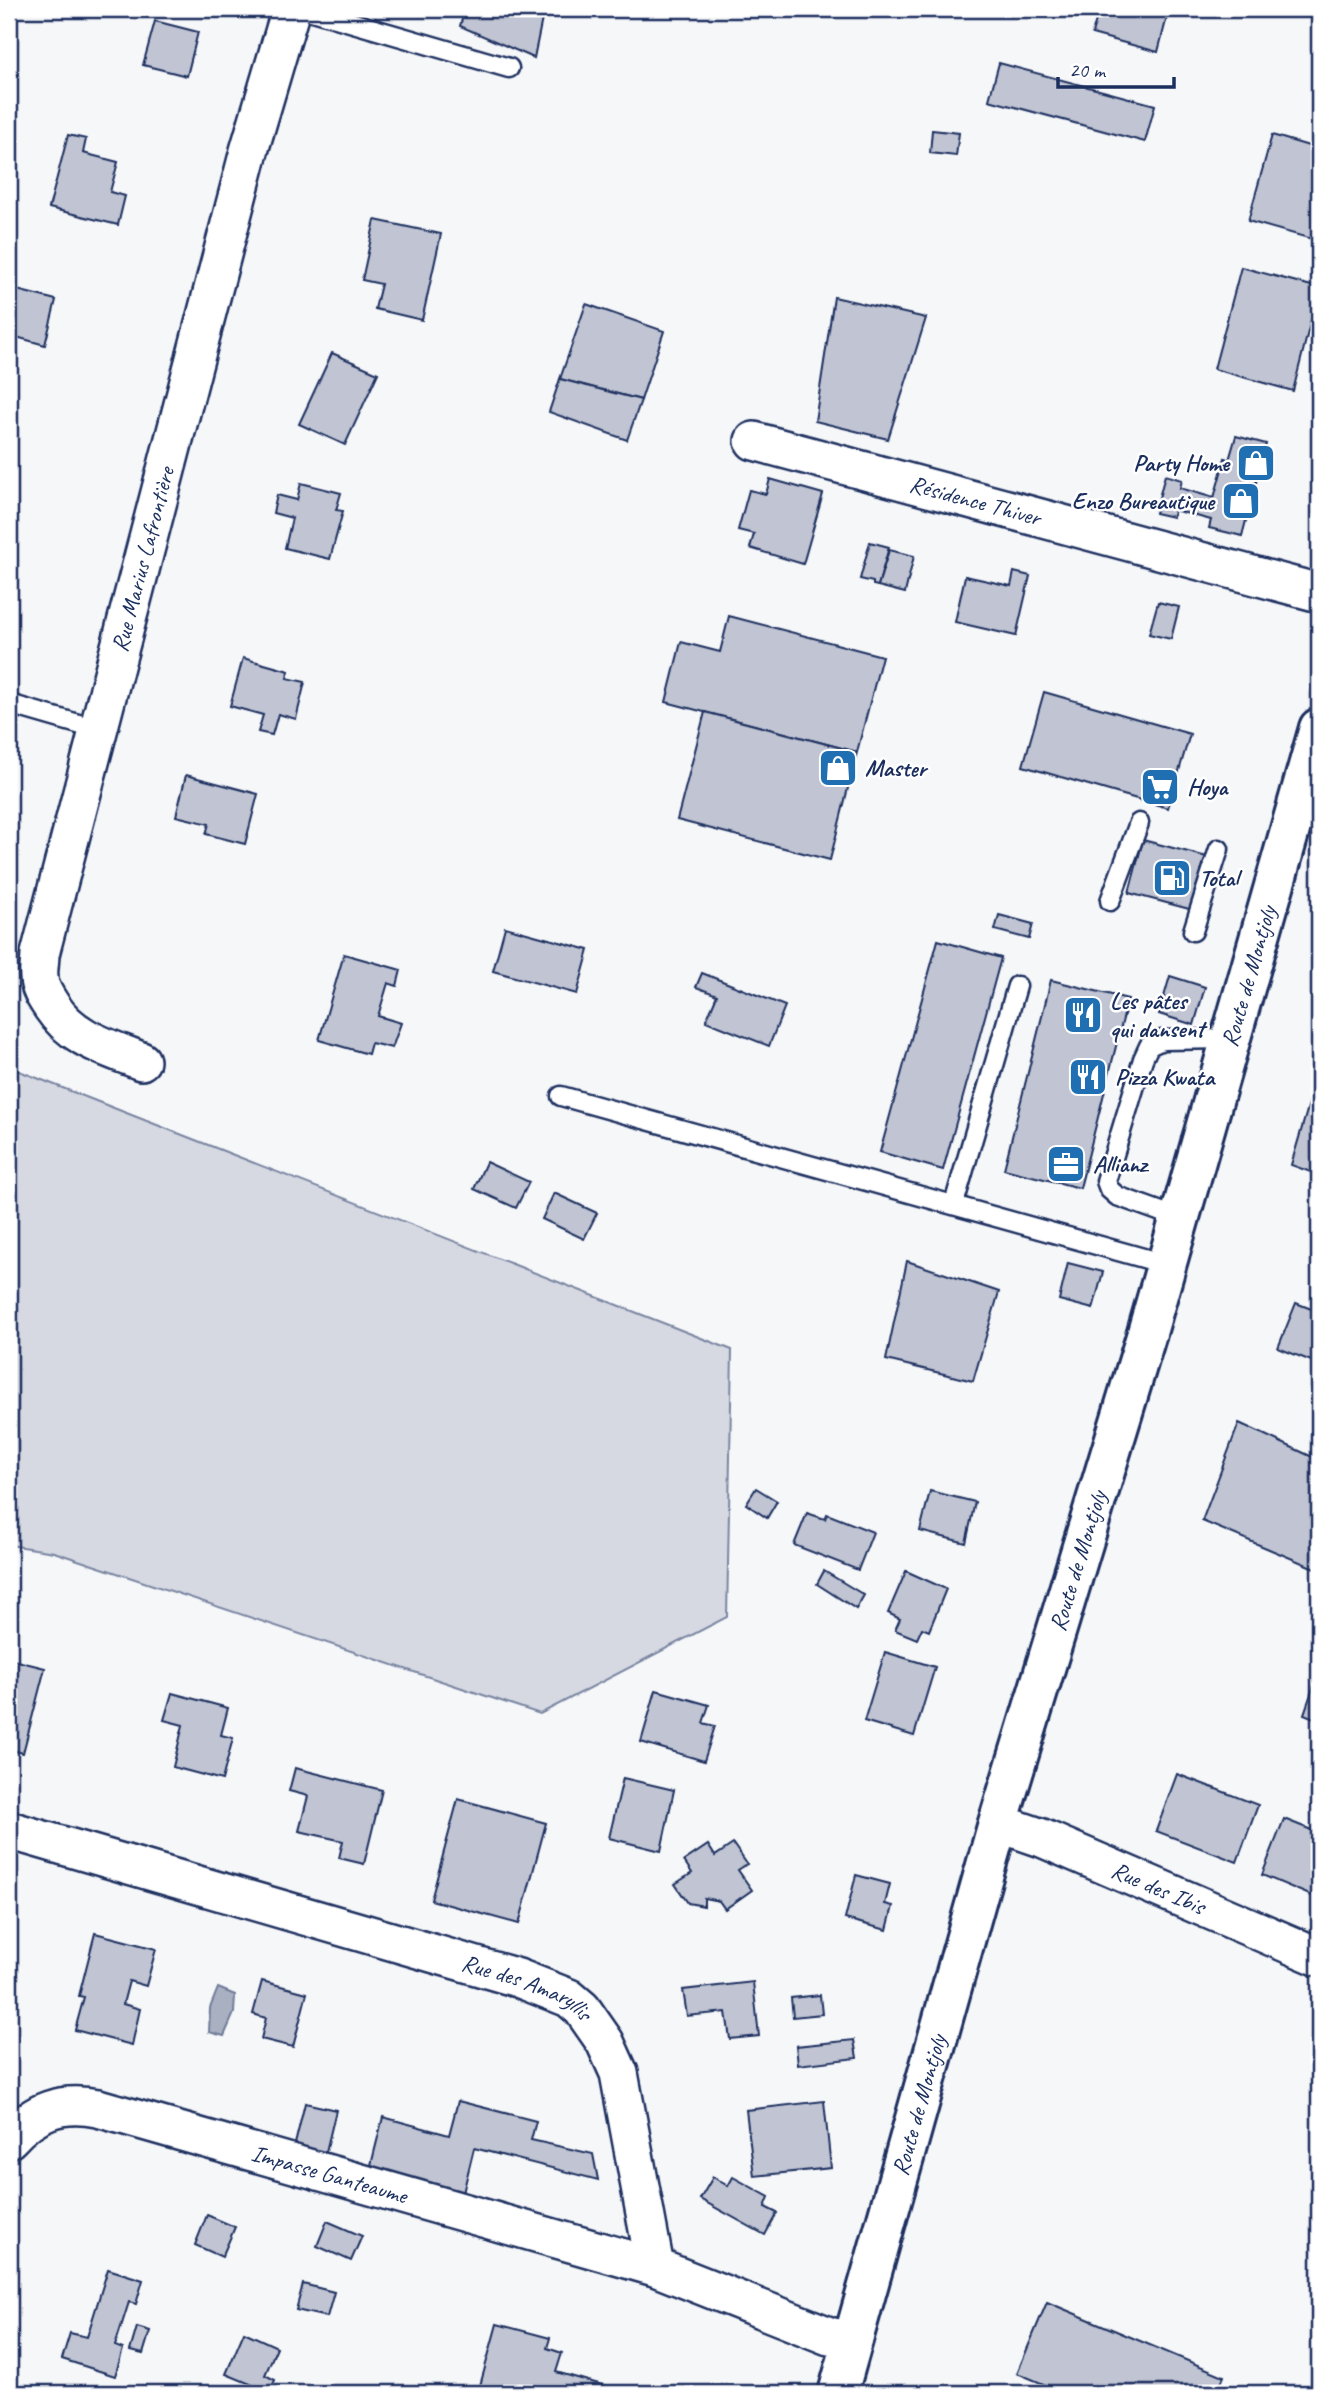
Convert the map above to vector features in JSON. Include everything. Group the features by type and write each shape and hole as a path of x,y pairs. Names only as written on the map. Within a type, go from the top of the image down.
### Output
{"main road":[{"name":"Route de Montjoly","path":"838,2393 998,1823 1147,1332 1319,728"}],"street":[{"name":"Rue Marius Lafrontière","path":"141,1060 87,1040 71,1030 49,1003 39,978 40,954 249,151 291,9"},
{"name":"Résidence Thiver","path":"754,441 1319,593"},
{"name":"Rue des Ibis","path":"998,1823 1042,1838 1319,1957"},
{"name":"Rue des Amaryllis","path":"9,1830 518,1978 569,1998 594,2025 619,2073 655,2267"},
{"name":"Impasse Ganteaume","path":"9,2139 21,2126 54,2108 75,2104 98,2108 655,2267"},
{"path":"655,2267 829,2336 853,2341"}],"lane":[{"path":"305,9 509,68"},
{"path":"9,704 99,730"},
{"path":"1110,901 1139,823"},
{"path":"1193,931 1219,849"},
{"path":"954,1204 1017,986"},
{"path":"1178,1218 1117,1196 1109,1189 1106,1181 1149,1046 1162,1040 1229,1039"},
{"path":"561,1096 1165,1264"}],"shaded area":[{"path":"9,1067 732,1350 727,1617 540,1714 54,1552 9,1545"}],"water":[{"path":"218,1988 235,1995 234,2013 224,2036 209,2032 210,2008"}],"building":[{"path":"465,9 544,9 534,58 460,26"},
{"path":"1099,9 1169,9 1158,52 1092,34"},
{"path":"155,21 198,32 187,76 143,65"},
{"path":"999,63 1155,105 1145,142 989,100"},
{"path":"932,130 959,133 956,156 930,153"},
{"path":"68,135 86,139 83,153 118,162 110,192 125,196 118,225 49,208"},
{"path":"1272,135 1319,149 1319,241 1248,221"},
{"path":"375,220 441,234 422,320 375,309 381,284 362,280"},
{"path":"1241,267 1319,288 1293,391 1214,369"},
{"path":"9,288 56,300 45,345 9,335"},
{"path":"834,297 926,318 888,439 815,421"},
{"path":"586,304 664,331 641,400 560,379"},
{"path":"332,353 378,373 345,445 299,424"},
{"path":"560,379 641,400 627,440 549,412"},
{"path":"1236,436 1266,444 1242,536 1209,528 1211,520 1174,510 1173,517 1155,513 1165,475 1182,480 1180,488 1214,498 1225,458 1229,460"},
{"path":"770,479 823,494 803,564 750,548 754,534 738,530 749,490 766,494"},
{"path":"301,483 341,493 336,510 343,511 330,559 285,548 292,518 273,513 277,495 297,500"},
{"path":"870,542 889,547 878,586 860,579"},
{"path":"889,550 914,556 905,593 878,586"},
{"path":"1014,572 1030,576 1016,636 955,622 965,576 1011,586"},
{"path":"1158,602 1179,607 1171,639 1149,634"},
{"path":"729,616 882,656 857,752 666,702 681,642 720,652"},
{"path":"243,658 289,671 287,678 305,682 296,719 278,714 272,735 258,732 263,715 230,706"},
{"path":"1044,692 1190,734 1168,808 1023,766"},
{"path":"705,712 857,752 830,860 677,820"},
{"path":"186,775 258,794 245,844 206,834 209,824 176,816"},
{"path":"1143,840 1207,857 1193,910 1129,893"},
{"path":"999,915 1033,924 1029,939 995,930"},
{"path":"505,927 589,950 577,994 493,971"},
{"path":"938,940 1001,958 943,1170 880,1152"},
{"path":"344,954 401,970 397,986 388,983 378,1016 401,1023 392,1048 371,1043 368,1054 319,1040"},
{"path":"702,973 785,1006 769,1046 706,1021 717,995 696,987"},
{"path":"1170,976 1205,987 1194,1025 1159,1014"},
{"path":"1051,980 1128,999 1080,1188 1004,1169"},
{"path":"1313,1090 1319,1092 1319,1175 1291,1165"},
{"path":"486,1162 529,1182 516,1208 474,1189"},
{"path":"554,1193 597,1213 584,1239 542,1219"},
{"path":"907,1261 999,1292 973,1381 886,1360"},
{"path":"1068,1263 1103,1272 1093,1309 1059,1300"},
{"path":"1296,1303 1319,1312 1319,1364 1278,1348"},
{"path":"1239,1423 1319,1460 1319,1570 1202,1521"},
{"path":"756,1488 777,1501 767,1518 746,1504"},
{"path":"930,1491 975,1502 966,1543 920,1531"},
{"path":"807,1513 825,1519 827,1514 873,1532 858,1570 794,1545"},
{"path":"824,1571 864,1595 856,1609 817,1584"},
{"path":"906,1571 946,1589 929,1631 922,1628 917,1639 895,1630 900,1619 888,1613"},
{"path":"885,1652 935,1667 914,1736 864,1721"},
{"path":"9,1659 45,1668 23,1753 9,1749"},
{"path":"1319,1671 1319,1720 1304,1714"},
{"path":"656,1690 709,1705 703,1723 715,1726 704,1761 641,1742"},
{"path":"172,1693 228,1708 221,1735 233,1738 222,1780 173,1767 183,1725 164,1720"},
{"path":"295,1768 382,1790 364,1864 339,1858 343,1841 299,1831 308,1796 289,1791"},
{"path":"1177,1774 1258,1805 1237,1862 1156,1831"},
{"path":"623,1778 674,1790 661,1851 609,1838"},
{"path":"458,1799 546,1823 519,1924 431,1900"},
{"path":"1284,1819 1319,1833 1319,1899 1262,1875"},
{"path":"733,1844 747,1864 738,1870 752,1890 725,1909 719,1901 704,1898 704,1906 688,1903 675,1884 692,1873 684,1861 708,1845 715,1856"},
{"path":"856,1875 890,1884 885,1904 893,1906 887,1930 845,1919"},
{"path":"95,1933 156,1949 146,1986 129,1981 123,2004 140,2009 132,2045 75,2030 84,1997 79,1996"},
{"path":"262,1981 307,1993 293,2047 261,2039 266,2018 253,2014"},
{"path":"753,1982 759,2036 730,2039 726,2012 687,2016 683,1990"},
{"path":"820,1995 822,2014 793,2017 791,1998"},
{"path":"854,2040 857,2058 798,2065 796,2046"},
{"path":"458,2101 536,2121 531,2140 593,2154 598,2180 474,2148 463,2193 370,2169 383,2117 449,2135"},
{"path":"824,2101 831,2168 754,2176 746,2110"},
{"path":"305,2103 336,2110 325,2156 294,2148"},
{"path":"713,2177 728,2186 733,2177 769,2197 765,2207 777,2213 765,2235 700,2199"},
{"path":"207,2215 235,2227 222,2257 195,2245"},
{"path":"327,2221 362,2236 351,2261 317,2246"},
{"path":"108,2269 143,2280 136,2304 129,2302 115,2346 123,2349 115,2376 62,2359 70,2333 87,2337"},
{"path":"303,2284 334,2292 327,2317 296,2310"},
{"path":"1047,2302 1224,2376 1217,2393 1065,2393 1017,2373"},
{"path":"497,2324 550,2338 547,2348 562,2353 556,2372 631,2393 478,2393"},
{"path":"137,2327 150,2331 143,2354 130,2351"},
{"path":"244,2332 277,2347 265,2375 275,2380 270,2392 226,2374"}],"place":[{"name":"Party Home","path":"1256,463"},
{"name":"Enzo Bureautique","path":"1241,501"},
{"name":"Master","path":"838,768"},
{"name":"Hoya","path":"1160,787"},
{"name":"Total","path":"1172,878"},
{"name":"Les pâtes qui dansent","path":"1083,1015"},
{"name":"Pizza Kwata","path":"1088,1077"},
{"name":"Allianz","path":"1066,1164"}]}
